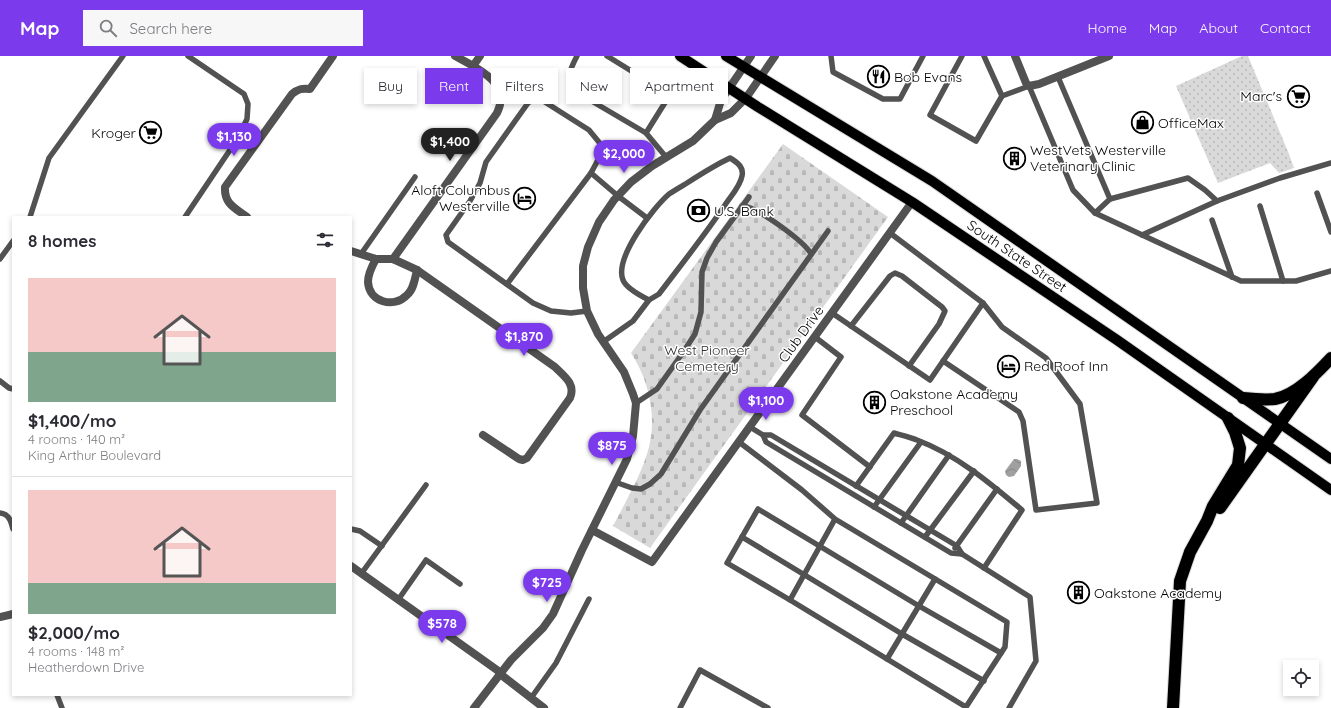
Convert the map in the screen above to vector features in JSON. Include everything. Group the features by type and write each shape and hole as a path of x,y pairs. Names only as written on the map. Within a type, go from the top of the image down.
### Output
{"highway":[{"path":"1207,521 1218,511 1313,377 1331,358"},
{"path":"1243,398 1276,399 1292,392 1313,377"},
{"path":"1173,708 1180,581 1190,552 1207,521 1213,506 1238,465 1240,448 1235,432 1228,418"}],"main road":[{"name":"South State Street","path":"680,56 912,202 1117,340 1331,490"},
{"name":"South State Street","path":"726,56 932,181 1331,460"}],"street":[{"path":"246,216 228,203 225,194 225,187 292,94 297,90 304,88 310,89 334,56"},
{"path":"393,259 497,113 500,106 501,99 499,89 494,82 473,66 455,56"},
{"path":"473,66 480,56"},
{"path":"715,120 721,100 751,56"},
{"path":"474,708 511,660 543,628 553,614 627,459 633,436 636,403 624,372 598,334 587,311 583,288 583,266 588,247 599,222 618,196 631,182 652,166 693,141 715,120 731,113 746,98 775,56"},
{"path":"1015,56 1026,83 1029,86 1039,84 1109,56"},
{"name":"Club Drive","path":"592,530 652,562 912,202"},
{"path":"352,252 376,259 393,259 417,270 555,366 570,382 572,387 570,398 527,458 523,460 482,435"},
{"path":"376,259 370,269 368,280 369,287 372,294 386,303 393,303 407,296 412,288 417,270"},
{"path":"352,567 500,674 544,708"},
{"path":"0,617 12,614"}],"lane":[{"path":"30,216 49,158 123,56"},
{"path":"186,216 238,138 247,119 248,104 244,94 188,56"},
{"path":"577,56 571,67 569,78 571,86 578,93 646,133 666,157"},
{"path":"607,56 667,93 666,101 646,133"},
{"path":"831,56 833,72 883,99 900,99 923,56"},
{"path":"962,56 930,115 976,141 1002,96 1029,86 1073,190 1096,213 1241,281 1296,281 1331,271"},
{"path":"984,56 1002,96"},
{"path":"1058,76 1110,199"},
{"path":"507,284 591,173 603,147 589,130 537,97 528,102 486,162 480,183 470,201 446,235 448,242 533,303 551,311 571,313 587,311"},
{"path":"603,342 633,321 649,300 659,294 704,235 736,189 742,176 741,168 738,162 730,158 712,167 669,194 647,218 625,255 621,269 623,281 636,293 649,300"},
{"path":"1142,235 1217,201 1280,178 1331,164"},
{"path":"591,173 647,218"},
{"path":"361,254 415,176"},
{"path":"1096,213 1110,199 1188,178 1217,201"},
{"path":"1317,193 1331,232"},
{"path":"636,403 657,389 695,334 701,312 702,272 707,258 716,242 749,197"},
{"path":"742,206 752,208 761,213 803,243 811,254"},
{"path":"1260,206 1283,281"},
{"path":"1212,220 1232,277"},
{"path":"615,482 632,488 641,489 650,484 660,474 700,410 828,231"},
{"path":"890,233 983,303 1002,327 1046,358 1080,404 1097,503 1036,510 1023,421 1019,412 943,361"},
{"path":"0,259 12,242"},
{"path":"851,326 890,276 895,273 902,276 942,307 945,311 939,324 908,366"},
{"path":"832,313 930,380 983,303"},
{"path":"814,337 841,357 802,415 870,467"},
{"path":"0,382 8,388 12,389"},
{"path":"750,427 763,435 771,435 906,515 957,546 962,554 1030,597 1036,662 1009,708"},
{"path":"856,486 894,433 922,442 974,471 1022,510 984,568"},
{"path":"763,435 766,442 874,507 952,553 962,554"},
{"path":"739,442 802,490 834,519 1007,622 1006,647 966,707 790,600 727,564 758,509 1001,654"},
{"path":"874,507 922,442"},
{"path":"901,523 949,456"},
{"path":"925,537 974,471"},
{"path":"361,574 426,484"},
{"path":"952,553 997,489"},
{"path":"0,513 6,515 10,519 12,525"},
{"path":"790,600 834,519"},
{"path":"352,529 360,531 382,546"},
{"path":"742,537 902,634 984,680"},
{"path":"398,600 426,560 460,584"},
{"path":"887,659 935,579"},
{"path":"531,698 556,662 589,599"},
{"path":"680,708 700,670 768,708"},
{"path":"57,696 62,708"}],"green space":[{"path":"1242,56 1248,56 1294,168 1279,173 1270,163 1218,183 1176,86"},
{"name":"West Pioneer Cemetery","path":"783,144 888,217 650,548 613,526 632,491 644,463 652,428 652,415 647,389 638,364 631,353"}],"water":[{"path":"1014,459 1021,461 1021,466 1014,476 1009,477 1006,475 1005,471"}],"place":[{"name":"Bob Evans","path":"879,77"},
{"name":"Marc's","path":"1298,96"},
{"name":"OfficeMax","path":"1142,123"},
{"name":"Kroger","path":"151,133"},
{"name":"WestVets Westerville Veterinary Clinic","path":"1014,158"},
{"name":"Aloft Columbus Westerville","path":"525,198"},
{"name":"U.S. Bank","path":"699,211"},
{"name":"Red Roof Inn","path":"1009,366"},
{"name":"Oakstone Academy Preschool","path":"874,402"},
{"name":"Oakstone Academy","path":"1078,593"}]}
